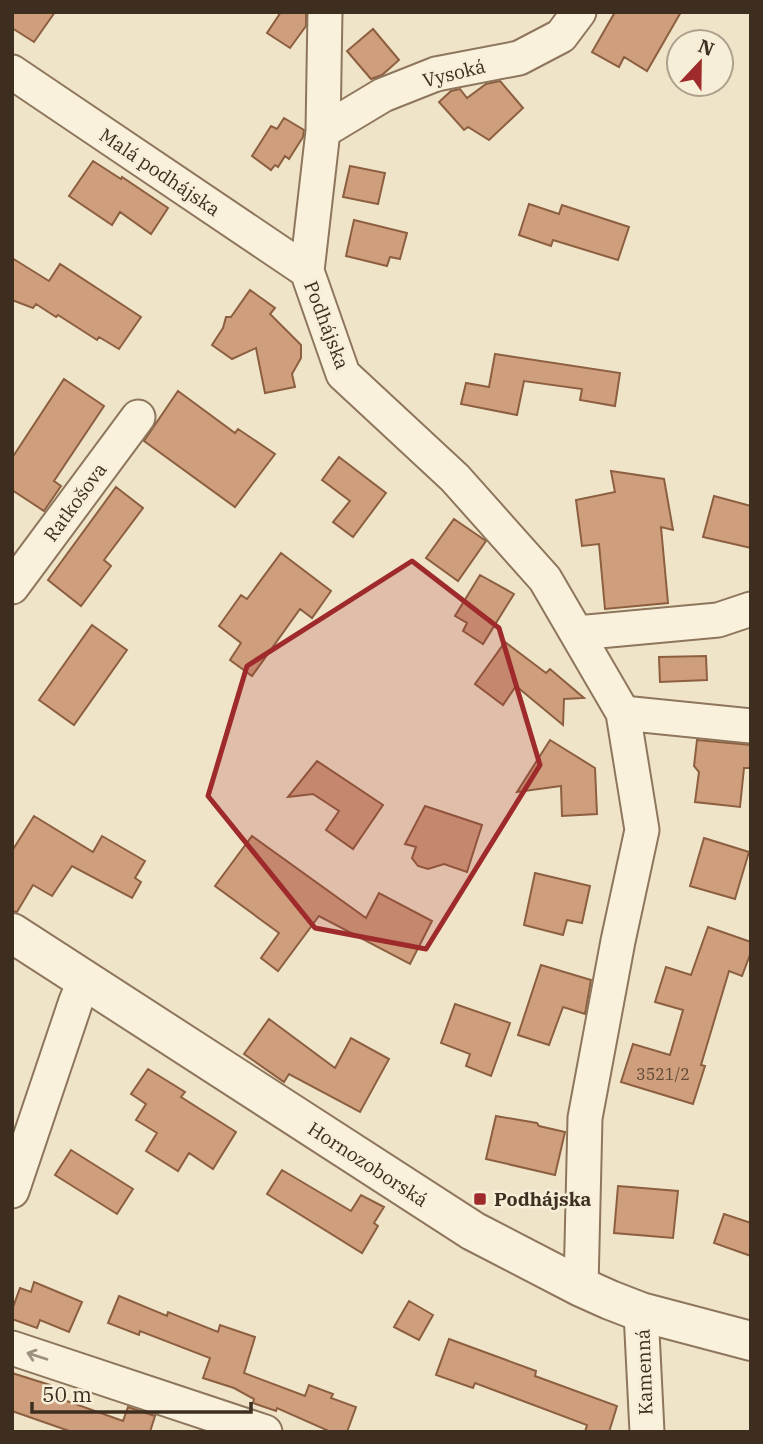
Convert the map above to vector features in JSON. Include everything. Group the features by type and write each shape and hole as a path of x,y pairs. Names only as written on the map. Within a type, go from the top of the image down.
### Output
{"street":[{"name":"Podhájska","path":"326,12 323,131 307,271 343,374 455,478 545,579 624,713 642,830 585,1118 581,1287"},
{"name":"Vysoká","path":"323,131 383,95 436,74 519,58 561,36 579,12"},
{"name":"Malá podhájska","path":"12,72 307,271"},
{"name":"Ratkošova","path":"12,587 138,417"},
{"path":"577,633 718,620 751,609"},
{"path":"624,713 751,726"},
{"name":"Hornozoborská","path":"12,933 473,1231 581,1287 642,1312 751,1341"},
{"path":"12,1191 85,980"},
{"name":"Kamenná","path":"642,1312 647,1432"},
{"path":"12,1348 265,1432"}],"highlighted area":[{"path":"412,561 499,628 540,765 426,949 315,928 208,796 247,666"}],"building":[{"path":"12,12 55,12 34,42 12,28"},
{"path":"281,12 306,12 306,26 290,48 267,33"},
{"path":"615,12 681,12 672,28 665,28 665,40 647,71 624,57 619,67 592,52"},
{"path":"373,29 399,60 382,75 371,79 347,51"},
{"path":"500,81 523,108 489,140 468,127 464,130 439,102 451,91 460,89 467,98 486,84"},
{"path":"284,118 304,130 303,137 289,159 285,156 278,167 275,165 271,170 252,156 271,126 277,129"},
{"path":"93,161 168,208 151,234 120,212 112,225 69,196"},
{"path":"350,166 385,173 378,204 343,197"},
{"path":"529,204 559,214 562,205 629,227 618,260 553,240 551,246 519,235"},
{"path":"354,220 407,233 400,259 390,257 387,266 346,256"},
{"path":"12,258 49,281 60,264 141,317 119,349 99,337 97,340 36,304 33,308 12,300"},
{"path":"250,290 275,308 270,314 301,345 301,358 292,374 295,387 265,393 256,348 232,359 212,345 223,328 226,317 231,317"},
{"path":"495,354 620,373 615,406 580,400 582,389 524,381 517,415 461,404 466,383 489,387"},
{"path":"64,379 104,406 54,481 61,486 44,511 12,490 12,458"},
{"path":"178,391 235,433 238,429 275,454 235,507 144,441"},
{"path":"339,457 386,493 353,537 333,522 350,501 322,480"},
{"path":"611,471 664,479 673,530 661,527 668,603 605,609 599,544 582,546 576,500 615,492"},
{"path":"116,487 143,508 104,560 111,566 81,606 48,580"},
{"path":"714,496 751,506 751,548 703,537"},
{"path":"454,519 486,541 458,581 426,558"},
{"path":"281,553 331,591 312,618 300,609 252,676 230,660 241,643 219,626 241,595 247,599"},
{"path":"480,575 514,594 483,644 463,631 467,623 455,616"},
{"path":"92,625 127,650 74,725 39,700"},
{"path":"505,642 546,673 550,669 584,698 564,699 563,725 516,686 503,705 475,684"},
{"path":"706,656 707,680 660,682 659,657"},
{"path":"550,740 595,768 597,814 562,816 561,786 517,792"},
{"path":"697,740 751,745 751,768 744,768 740,807 695,802 699,772 694,766"},
{"path":"317,761 383,805 353,849 326,830 339,811 313,794 288,797"},
{"path":"425,806 482,825 467,872 444,864 428,869 418,866 412,858 416,847 405,844"},
{"path":"34,816 93,852 102,836 145,861 135,878 141,882 132,898 72,866 52,896 33,885 17,912 12,911 12,851"},
{"path":"252,836 366,918 379,893 432,921 410,964 319,916 278,971 261,958 279,933 215,886"},
{"path":"704,838 749,852 735,899 690,886"},
{"path":"535,873 590,886 582,923 567,920 563,935 524,925"},
{"path":"708,927 751,942 751,952 742,976 729,971 701,1065 705,1066 693,1104 621,1082 633,1044 670,1055 683,1010 655,1002 666,967 691,975"},
{"path":"541,965 591,980 585,1014 563,1007 549,1045 518,1035"},
{"path":"455,1004 510,1023 491,1076 466,1066 470,1054 441,1043"},
{"path":"269,1019 335,1068 351,1038 389,1059 360,1112 289,1074 284,1082 244,1054"},
{"path":"148,1069 185,1092 181,1097 236,1132 213,1169 189,1153 178,1171 146,1151 157,1133 136,1120 146,1104 131,1094"},
{"path":"496,1116 537,1123 539,1126 565,1132 555,1175 486,1159"},
{"path":"71,1150 133,1189 117,1214 55,1175"},
{"path":"282,1170 351,1211 361,1195 384,1207 374,1223 378,1226 362,1253 267,1194"},
{"path":"618,1186 678,1191 673,1238 614,1233"},
{"path":"724,1214 751,1223 751,1256 714,1243"},
{"path":"34,1282 82,1302 69,1332 40,1320 37,1328 12,1319 12,1310 20,1288 31,1292"},
{"path":"119,1296 167,1316 168,1312 218,1332 220,1325 255,1337 244,1373 305,1396 309,1385 333,1394 331,1398 356,1407 347,1432 331,1432 277,1408 276,1411 253,1403 254,1399 234,1388 203,1378 210,1358 140,1331 139,1335 108,1323"},
{"path":"409,1301 433,1315 419,1340 394,1327"},
{"path":"449,1339 536,1371 535,1376 617,1406 609,1432 585,1432 587,1425 475,1383 473,1388 436,1375"},
{"path":"12,1373 50,1385 47,1394 123,1421 128,1407 155,1416 150,1432 72,1432 12,1411"}],"place":[{"name":"Podhájska","path":"480,1199"}]}
